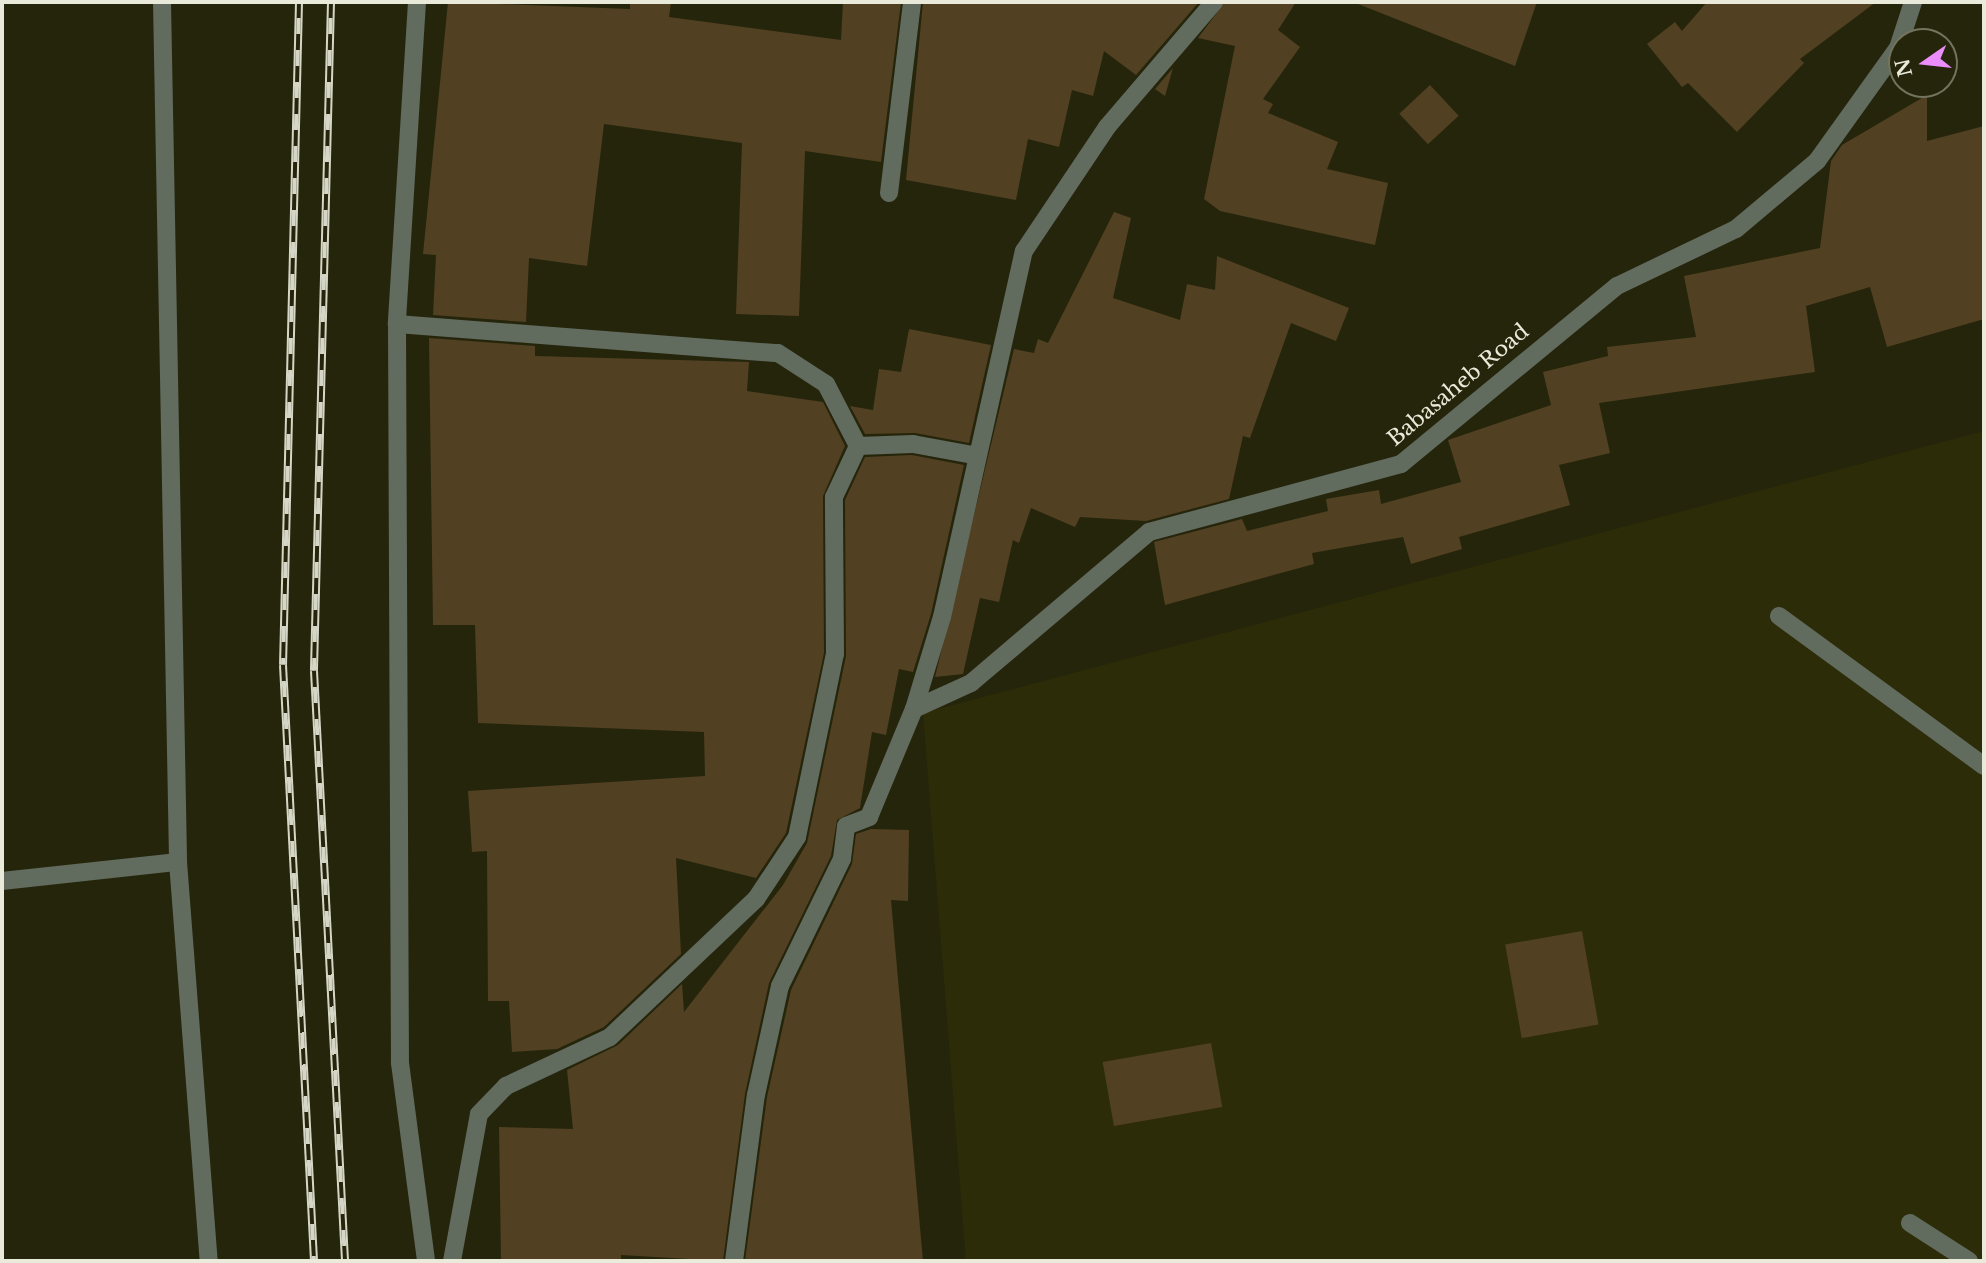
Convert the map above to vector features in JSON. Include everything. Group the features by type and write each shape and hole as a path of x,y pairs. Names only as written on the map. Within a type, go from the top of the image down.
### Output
{"street":[{"path":"162,2 178,862 209,1261"},
{"path":"416,2 397,324 400,1063 426,1261"},
{"path":"889,193 912,2"},
{"path":"734,1261 756,1095 780,986 842,859 846,826 869,817 914,709 942,617 973,455 1024,251 1107,127 1214,2"},
{"name":"Babasaheb Road","path":"914,709 971,683 1149,532 1401,464 1617,286 1736,229 1817,161 1898,48 1913,2"},
{"path":"397,324 778,353 827,384 858,446"},
{"path":"858,446 913,444 973,455"},
{"path":"452,1261 479,1114 506,1086 610,1037 756,899 797,838 835,654 835,497 858,446"},
{"path":"1779,615 1984,766"},
{"path":"2,881 178,862"},
{"path":"1910,1223 1969,1261"}],"shaded area":[{"path":"1984,431 1984,1261 966,1261 923,713"}],"building":[{"path":"448,2 630,9 630,2 671,2 669,17 841,40 843,2 901,2 881,162 805,151 799,316 736,314 742,143 604,124 587,266 529,258 526,322 433,315 436,255 423,254"},
{"path":"923,2 1199,2 1136,75 1104,51 1093,96 1072,90 1059,147 1028,139 1016,200 906,180"},
{"path":"1225,2 1296,2 1278,30 1300,47 1263,99 1273,104 1268,113 1338,142 1327,169 1388,183 1375,245 1220,211 1204,199 1235,46 1198,38"},
{"path":"1353,2 1537,2 1515,66"},
{"path":"1707,2 1876,2 1800,59 1804,63 1737,132 1688,83 1682,87 1647,44 1675,22 1682,31"},
{"path":"1173,68 1165,96 1155,89"},
{"path":"1430,85 1459,116 1428,144 1399,114"},
{"path":"1922,98 1927,98 1927,141 1984,126 1984,319 1887,347 1870,287 1806,306 1815,372 1599,403 1610,453 1559,465 1570,505 1459,537 1462,549 1411,564 1403,537 1312,553 1314,564 1165,605 1154,542 1242,519 1247,531 1328,511 1326,499 1379,490 1381,504 1461,482 1448,440 1551,405 1543,372 1608,356 1607,347 1696,337 1684,276 1820,248 1831,161 1842,145"},
{"path":"1114,212 1131,218 1113,298 1180,320 1187,284 1215,290 1217,256 1349,308 1336,341 1291,323 1250,438 1243,436 1229,499 1146,521 1080,517 1075,527 1031,508 1019,543 1013,540 999,602 980,598 963,674 935,677 1014,349 1034,353 1038,339 1048,343"},
{"path":"909,329 991,345 969,443 915,433 865,434 850,406 873,410 879,369 901,372"},
{"path":"429,338 535,346 535,356 749,362 747,391 823,402 845,446 823,496 824,653 786,833 756,878 676,858 681,954 604,1027 557,1049 512,1052 509,1001 488,1001 487,851 472,852 468,791 705,776 704,732 478,723 475,625 433,625"},
{"path":"912,455 964,465 931,614 913,672 899,669 886,735 872,732 860,808 837,820 831,856 769,983 745,1094 723,1261 621,1255 621,1261 501,1261 499,1127 573,1129 567,1070 618,1045 682,984 684,1012 783,885 807,843 846,656 845,500 865,457"},
{"path":"871,829 909,830 908,901 891,900 923,1261 745,1261 767,1097 791,990 852,864 856,834"},
{"path":"1582,931 1598,1025 1522,1038 1505,945"},
{"path":"1211,1043 1222,1107 1114,1126 1103,1062"}],"railway":[{"path":"299,2 283,665 314,1261"},
{"path":"331,2 314,671 345,1261"}]}
